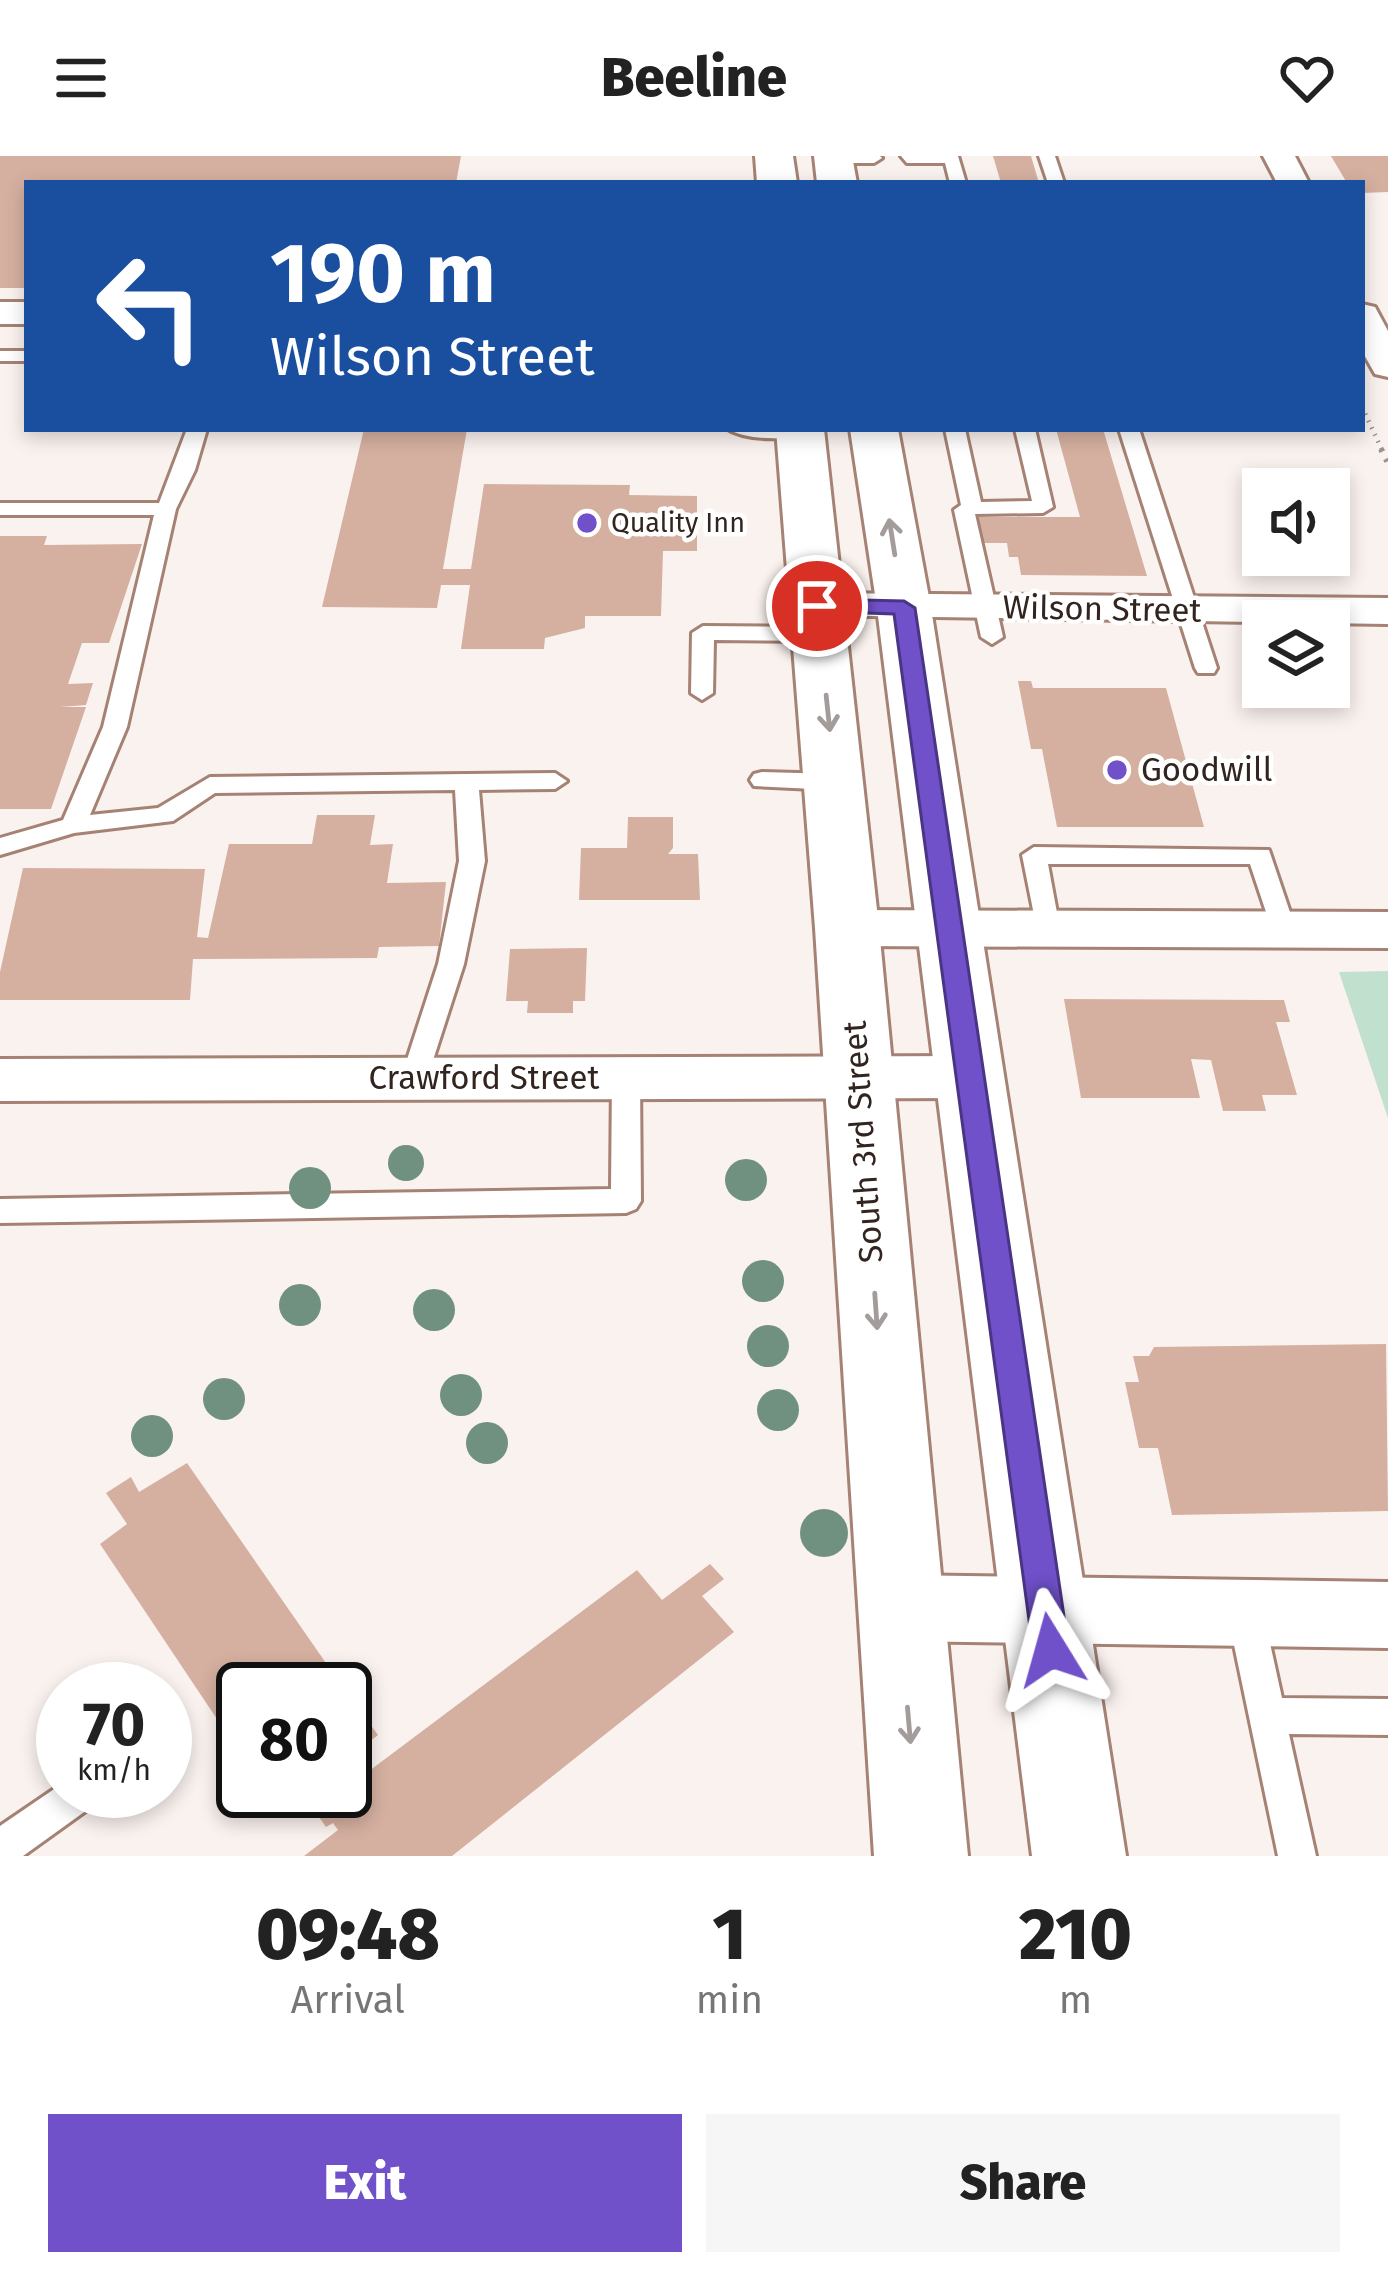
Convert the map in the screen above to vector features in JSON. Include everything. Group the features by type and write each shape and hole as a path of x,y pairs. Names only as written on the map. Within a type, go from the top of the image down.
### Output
{"highway":[{"name":"South 3rd Street","path":"779,432 818,620 921,1856"},
{"path":"875,432 904,608 1079,1856"}],"street":[{"path":"1365,319 1388,366"},
{"name":"Wilson Street","path":"818,620 904,608 989,623 1187,610 1388,611"},
{"path":"847,928 1388,930"},
{"name":"Crawford Street","path":"0,1080 967,1077"},
{"path":"899,1608 1388,1616"}],"lane":[{"path":"834,166 874,158"},
{"path":"908,170 952,158 957,180"},
{"path":"73,825 115,728 166,509 196,432"},
{"path":"956,432 972,508"},
{"path":"989,623 964,509 1043,507 1026,432"},
{"path":"1130,432 1206,668"},
{"path":"0,509 166,509"},
{"path":"701,693 703,633 818,620"},
{"path":"762,780 834,782"},
{"path":"0,847 73,825 164,815 210,785 555,781"},
{"path":"415,1078 451,964 472,861 466,782"},
{"path":"1047,929 1034,855 1260,856 1283,930"},
{"path":"0,1211 626,1201 626,1078"},
{"path":"1246,1616 1297,1856"},
{"path":"1267,1716 1388,1717"},
{"path":"0,1849 44,1818"}],"path":[{"path":"1365,413 1388,463"}],"green space":[{"path":"1388,971 1388,1118 1339,972"}],"building":[{"path":"0,156 461,156 457,180 24,180 24,288 0,288"},
{"path":"993,156 1031,156 1038,180 1000,180"},
{"path":"1331,156 1388,156 1388,192 1365,193 1365,180 1345,180"},
{"name":"Quality Inn","path":"363,432 466,432 443,569 471,569 484,484 630,485 629,495 697,496 697,551 663,551 661,616 585,616 585,628 545,638 544,649 461,649 470,585 441,585 437,608 322,607"},
{"path":"1057,432 1104,432 1147,576 1021,575 1018,557 1009,557 1007,543 973,543 967,517 1080,517"},
{"path":"0,536 47,536 44,545 142,544 109,643 82,643 68,684 93,683 86,705 60,707 86,707 51,809 0,809"},
{"name":"Goodwill","path":"1018,681 1031,681 1033,688 1166,688 1204,827 1057,827 1042,749 1031,749"},
{"path":"317,815 375,815 370,845 393,844 387,883 446,882 439,946 379,947 377,958 193,959 190,1000 0,1000 0,972 23,868 205,869 197,937 208,938 229,844 312,844"},
{"path":"628,817 673,817 673,848 668,854 698,854 700,900 579,900 581,848 627,848"},
{"path":"587,948 585,1001 573,1001 573,1013 527,1013 528,1001 506,1001 510,949"},
{"path":"1064,999 1284,1000 1290,1022 1276,1022 1297,1095 1262,1095 1266,1111 1223,1111 1211,1060 1191,1059 1200,1098 1081,1098"},
{"path":"1386,1344 1388,1511 1172,1515 1158,1448 1139,1448 1125,1382 1139,1382 1133,1356 1149,1356 1154,1347"},
{"path":"187,1463 325,1662 216,1662 216,1718 192,1682 192,1662 179,1662 100,1544 127,1524 106,1493 131,1477 139,1492"},
{"path":"710,1564 724,1579 702,1596 734,1632 452,1856 304,1856 338,1830 333,1823 326,1827 320,1818 372,1818 372,1769 637,1570 662,1600"}],"place":[{"name":"Quality Inn","path":"587,523"},
{"name":"Goodwill","path":"1117,770"}],"route":[{"path":"817,606 904,608 1051,1650"}]}
